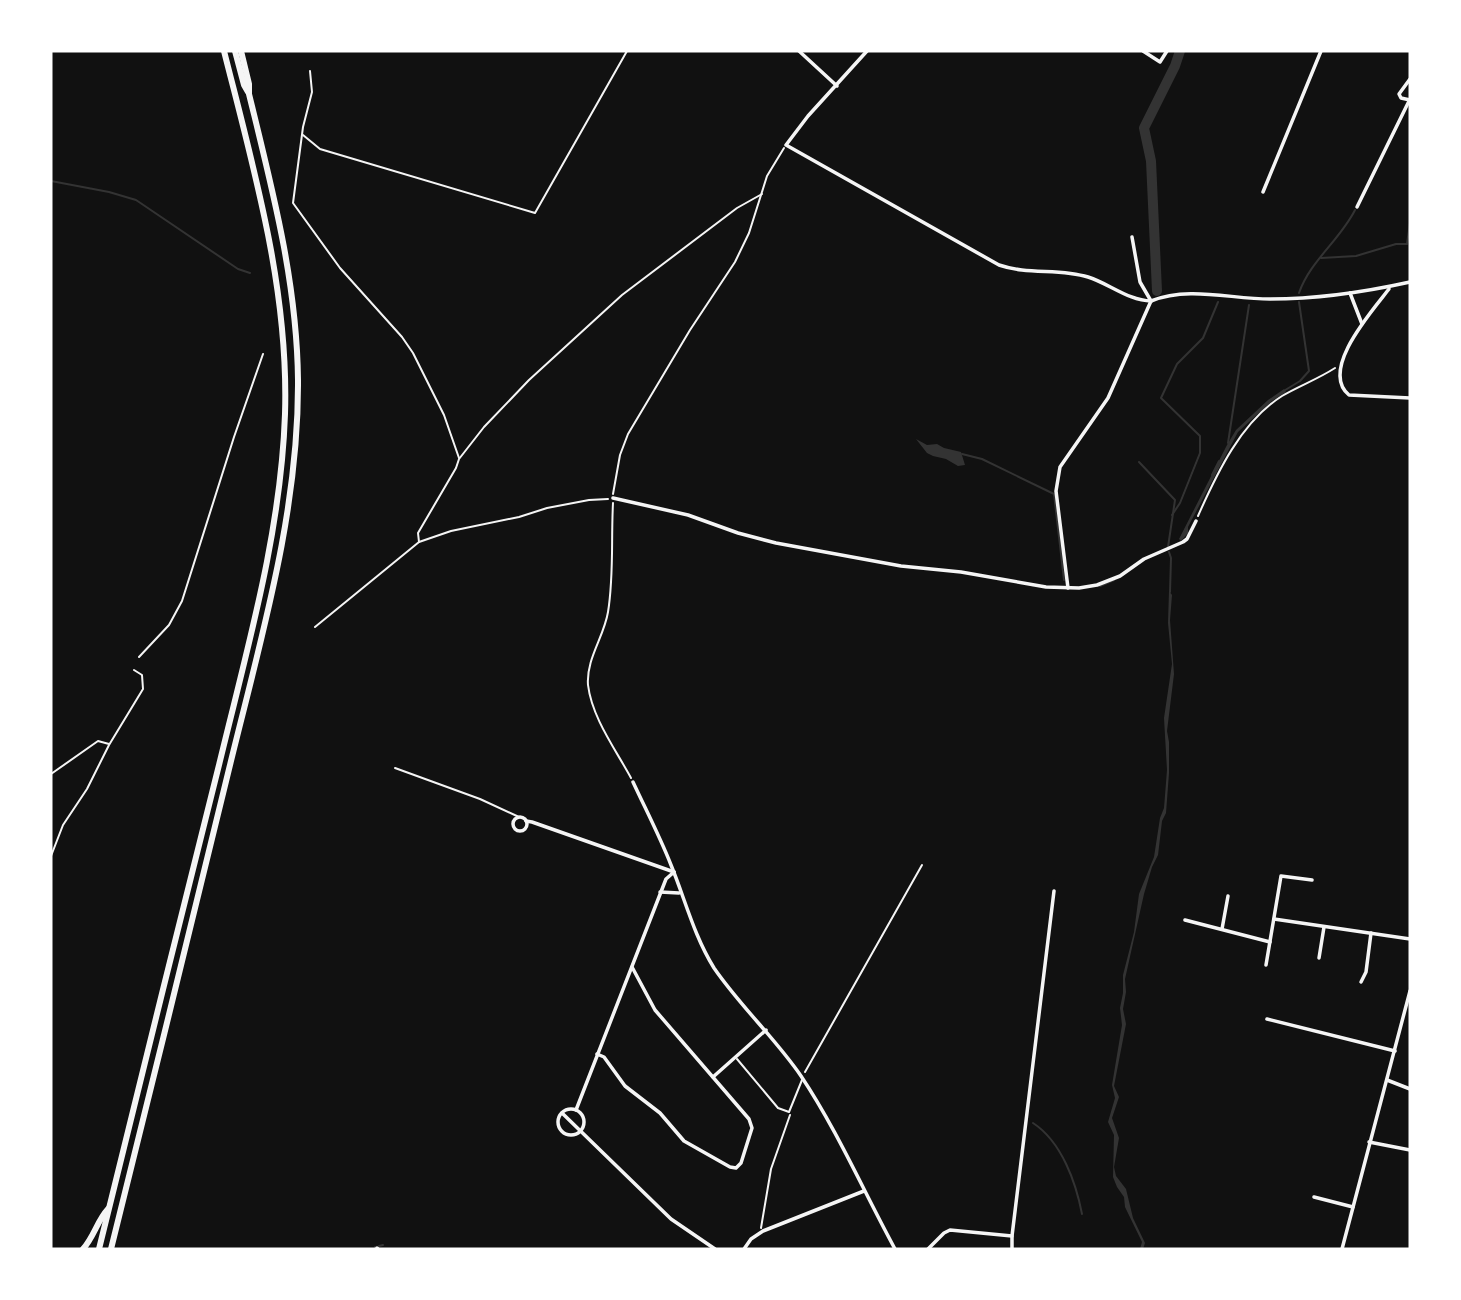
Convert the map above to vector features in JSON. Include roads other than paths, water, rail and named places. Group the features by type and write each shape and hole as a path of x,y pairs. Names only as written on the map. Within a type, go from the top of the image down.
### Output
{"highway":[{"path":"99,1249 253,622 279,488 285,413 281,309 269,240 224,51"},
{"path":"235,51 249,94"},
{"path":"111,1249 265,624 291,489 298,391 295,306 241,51"},
{"path":"83,1249 94,1235 101,1216 109,1208"}],"street":[{"path":"799,51 836,86"},
{"path":"867,51 808,116 786,145 999,265 1011,269 1082,275 1146,302 1162,296 1188,294 1269,299 1350,293 1410,282"},
{"path":"1143,51 1160,62 1167,51"},
{"path":"1263,192 1321,51"},
{"path":"1357,207 1410,100 1401,98 1399,94 1410,79"},
{"path":"1132,237 1140,282 1151,301"},
{"path":"1391,287 1362,324 1339,366 1340,383 1349,395 1410,398"},
{"path":"1350,293 1362,324"},
{"path":"1068,588 1056,491 1060,467 1108,398 1151,301"},
{"path":"613,498 688,515 776,543 901,566 1068,588 1097,585 1119,576 1144,559 1183,542 1196,521"},
{"path":"633,782 714,967 803,1079 833,1130 895,1249"},
{"path":"526,821 524,830 516,830 513,821 520,817 674,872"},
{"path":"576,1110 660,892 666,879 674,872"},
{"path":"1266,965 1281,876 1312,880"},
{"path":"1012,1249 1054,891"},
{"path":"660,892 680,893"},
{"path":"1222,929 1228,896"},
{"path":"1275,919 1410,939"},
{"path":"1185,920 1270,942"},
{"path":"1319,958 1324,927"},
{"path":"1361,982 1366,972 1371,933"},
{"path":"597,1054 604,1057 625,1086 660,1112 684,1141 730,1167 736,1168 741,1163 752,1128 749,1119 655,1010 632,967"},
{"path":"1342,1249 1410,991"},
{"path":"1267,1019 1395,1051"},
{"path":"713,1077 766,1030"},
{"path":"1387,1080 1410,1089"},
{"path":"576,1110 584,1118 584,1127 580,1132 572,1135 563,1132 558,1124 562,1112 576,1110"},
{"path":"562,1112 671,1219 715,1249"},
{"path":"1369,1142 1410,1150"},
{"path":"744,1249 760,1232 864,1191"},
{"path":"1314,1197 1353,1207"},
{"path":"928,1249 950,1230 1012,1236"}],"lane":[{"path":"736,1058 778,1108 789,1112 803,1079"}],"waterway":[{"path":"1157,291 1151,161 1144,128 1180,51"},
{"path":"51,181 136,200 238,269 250,273"},
{"path":"1299,293 1310,271 1355,210"},
{"path":"1321,258 1356,256 1396,244 1407,244 1410,223"},
{"path":"1172,515 1180,503 1200,453 1200,436 1161,398 1177,364 1203,338 1218,302"},
{"path":"1282,392 1300,381 1309,371 1299,302"},
{"path":"1228,443 1249,305"},
{"path":"962,454 982,459 1054,494 1064,580"},
{"path":"1212,475 1219,461"},
{"path":"1139,462 1175,500 1168,547"},
{"path":"1169,552 1170,592"},
{"path":"1100,586 1114,580"},
{"path":"1033,1123 1060,1152 1072,1177 1082,1214"},
{"path":"379,1246 383,1245"}]}
